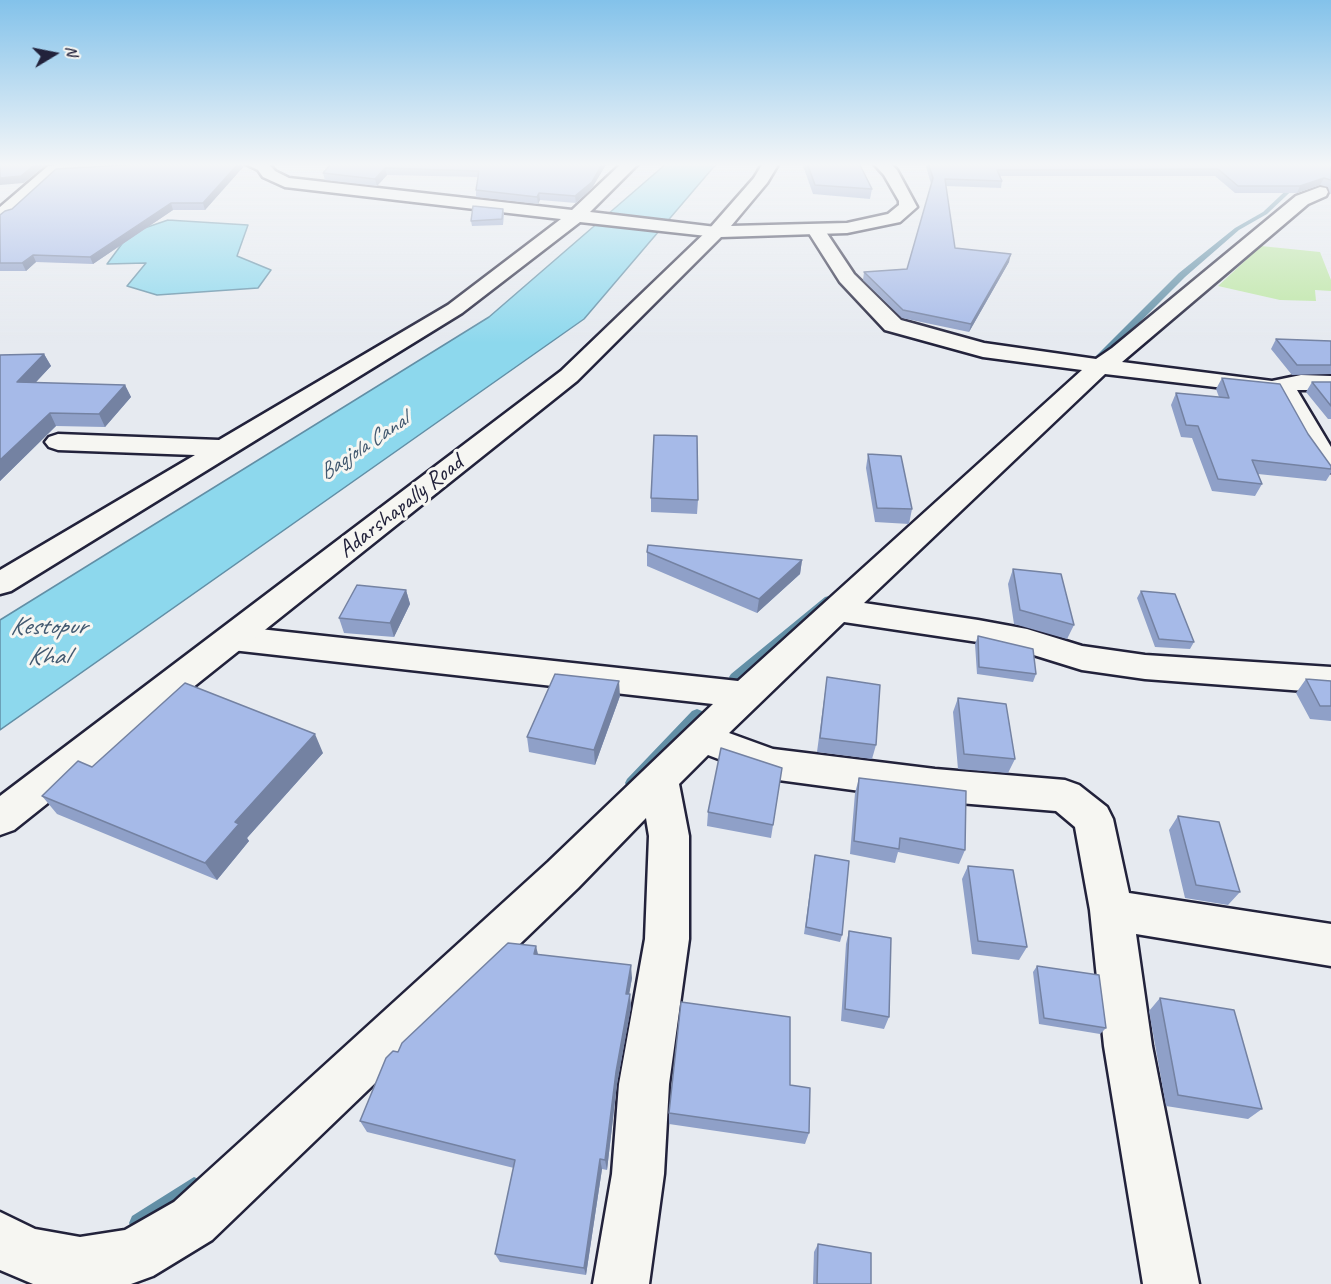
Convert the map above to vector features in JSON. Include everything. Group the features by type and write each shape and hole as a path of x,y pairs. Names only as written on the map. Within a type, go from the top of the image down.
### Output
{"street":[{"path":"7,575 309,399 455,309 567,223"},
{"path":"631,223 716,232 816,230 874,223"},
{"name":"Adarshapally Road","path":"0,818 569,376 724,223"},
{"path":"0,1239 26,1255 80,1265 133,1256 192,1221 546,891 745,695 838,610 1092,365 1120,353 1275,223"},
{"path":"816,230 847,278 893,325 983,350 1254,387 1283,387 1301,382 1331,383"},
{"path":"1283,387 1321,441 1331,464"},
{"path":"58,442 222,448"},
{"path":"838,610 978,631 1027,641 1082,658 1146,667 1331,680"},
{"path":"232,638 745,695"},
{"path":"702,738 771,764 935,784 1065,796 1094,819 1111,910 1128,1046 1171,1284"},
{"path":"621,1284 638,1174 644,1084 667,939 669,836 660,780"},
{"path":"1111,910 1331,945"}],"green space":[{"path":"1261,246 1320,252 1331,280 1331,291 1315,290 1316,301 1280,300 1218,286"}],"water":[{"path":"159,223 248,225 237,256 271,270 258,288 157,295 127,286 146,263 107,264 130,233"},
{"name":"Kestopur Khal","path":"598,223 666,223 584,319 0,730 0,620 489,317"}],"building":[{"path":"0,223 141,223 90,257 33,255 22,263 0,263"},
{"path":"920,223 951,223 955,248 1011,254 971,324 903,310 864,272 907,269"},
{"path":"1276,339 1331,341 1331,365 1297,365"},
{"path":"44,354 17,382 125,385 99,414 50,413 0,460 0,355"},
{"path":"1222,378 1280,384 1331,469 1252,460 1262,484 1218,479 1198,426 1186,425 1176,393 1229,398"},
{"path":"1312,382 1331,382 1331,406"},
{"path":"654,435 697,436 698,500 651,498"},
{"path":"868,454 901,456 912,509 877,508"},
{"path":"648,545 802,560 759,599 647,552"},
{"path":"1013,569 1061,574 1074,625 1020,610"},
{"path":"357,585 406,590 390,623 339,618"},
{"path":"1141,591 1175,594 1194,642 1159,639"},
{"path":"978,636 1033,649 1036,674 979,667"},
{"path":"555,674 619,681 594,750 527,737"},
{"path":"827,677 880,685 876,745 820,738"},
{"path":"1306,679 1331,681 1331,706 1320,706"},
{"path":"185,683 315,734 235,822 239,824 205,863 42,796 78,761 92,767"},
{"path":"958,698 1006,704 1015,759 964,754"},
{"path":"721,748 782,768 773,825 708,812"},
{"path":"859,778 966,791 965,850 900,838 899,849 854,841"},
{"path":"1178,816 1219,822 1240,892 1196,885"},
{"path":"815,855 849,861 842,935 806,927"},
{"path":"968,866 1013,870 1027,947 978,941"},
{"path":"849,931 891,938 889,1017 845,1009"},
{"path":"508,943 536,946 534,954 631,965 626,994 630,994 616,1072 605,1160 600,1159 584,1268 495,1254 515,1160 360,1121 386,1058 393,1051 398,1052 402,1043"},
{"path":"1037,966 1099,975 1106,1028 1044,1018"},
{"path":"1160,998 1234,1010 1262,1109 1178,1095"},
{"path":"681,1002 790,1017 790,1085 810,1088 809,1133 669,1113"},
{"path":"818,1244 871,1253 871,1284 817,1284"}],"waterway":[{"path":"1094,363 1182,275 1237,229 1248,223"},
{"path":"735,677 829,600"},
{"path":"632,783 697,714"},
{"path":"139,1223 194,1187"}],"water label":[{"name":"Bagjola Canal","path":"364,447"}]}
